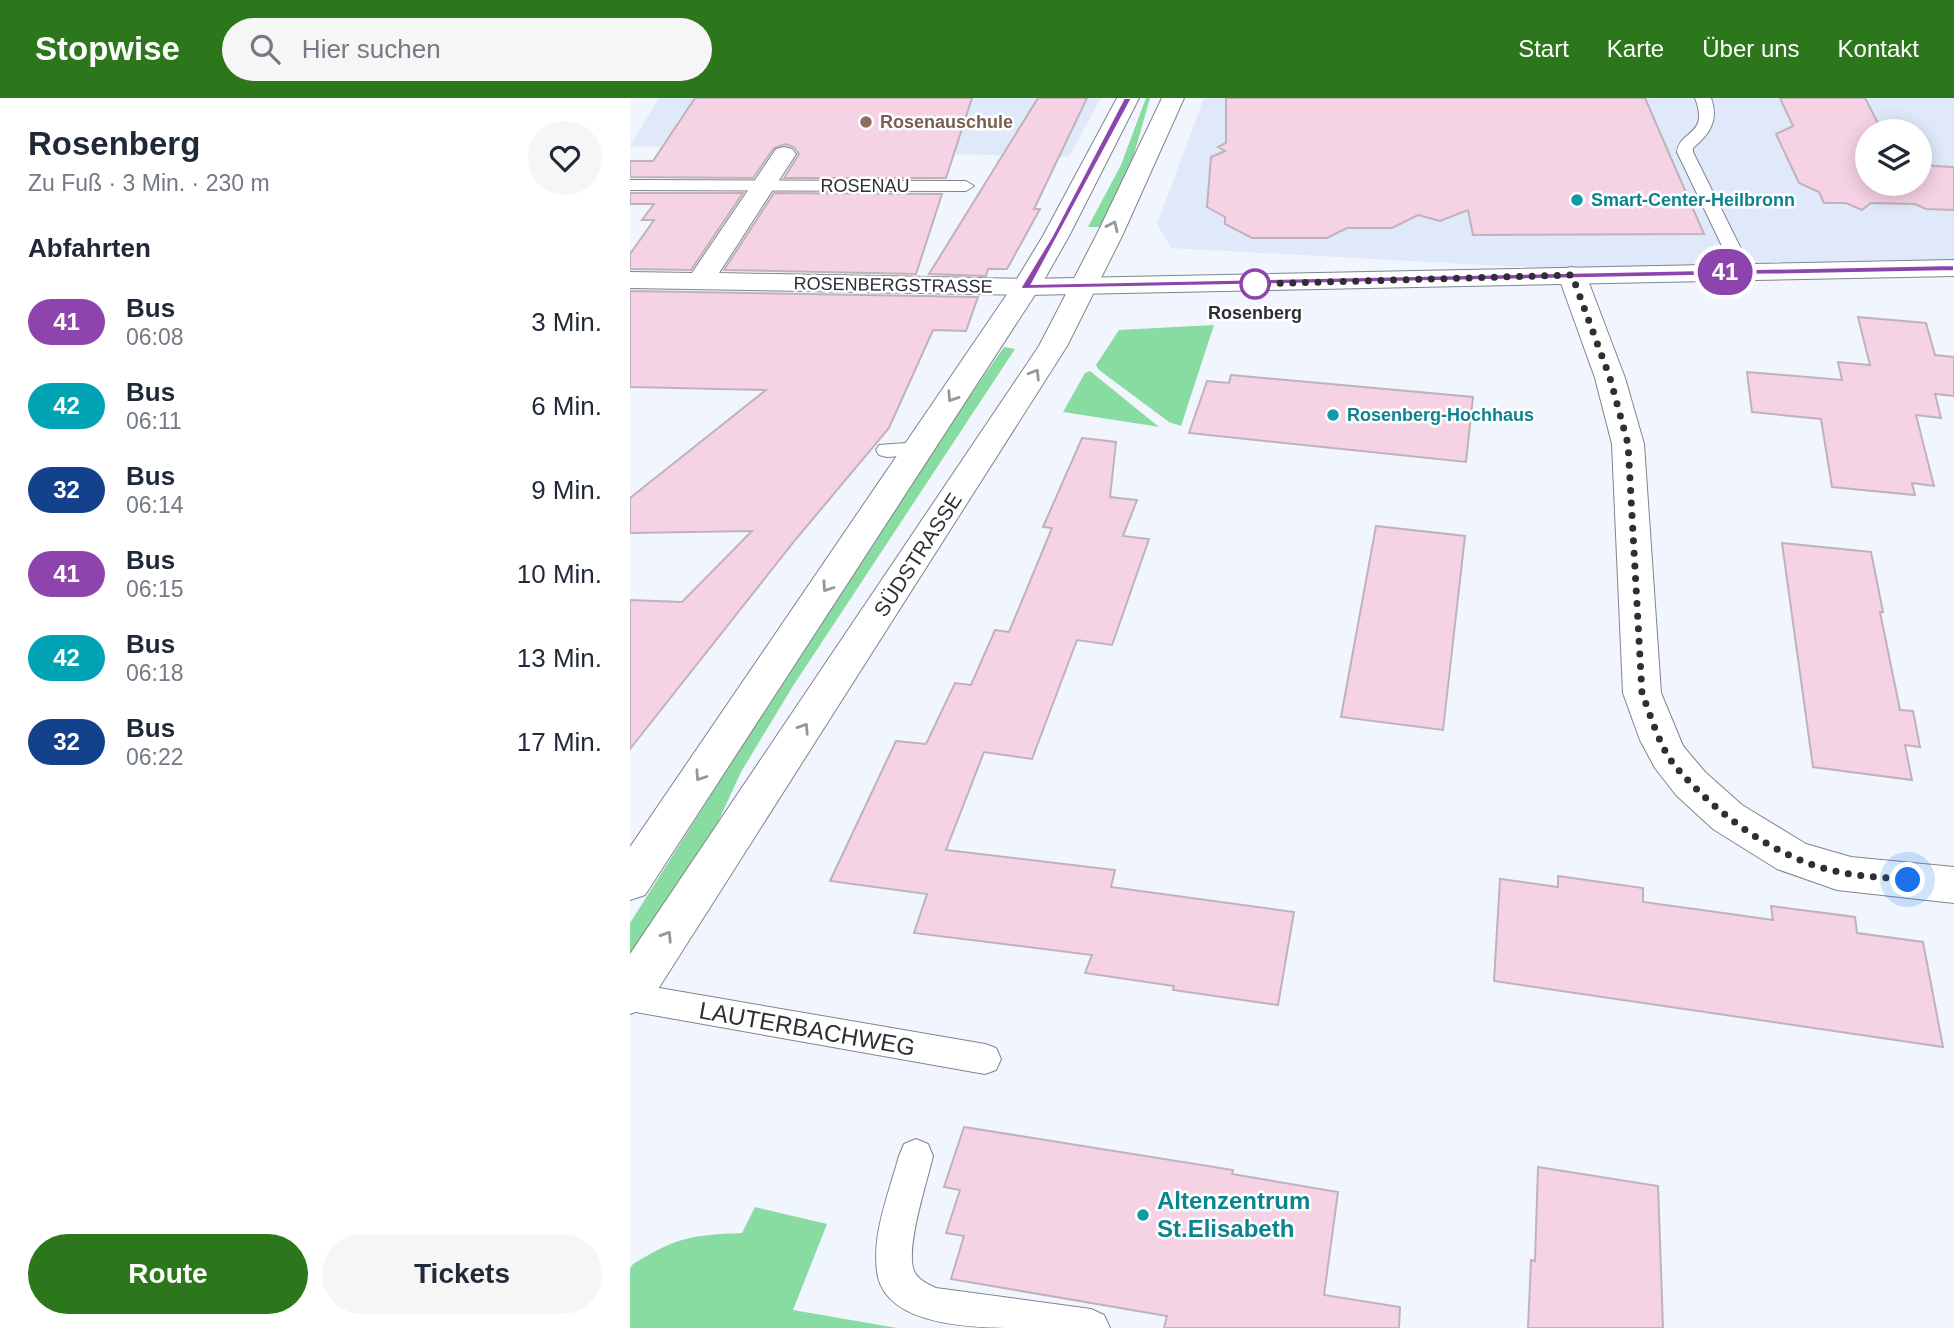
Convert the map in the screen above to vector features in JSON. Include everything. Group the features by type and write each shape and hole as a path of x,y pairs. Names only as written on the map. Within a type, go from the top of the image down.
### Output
{"street":[{"path":"630,882 903,449 1026,287 1056,236 1128,98"},
{"name":"SÜDSTRASSE","path":"630,995 1053,346 1173,98"},
{"path":"700,282 784,154"},
{"name":"ROSENBERGSTRASSE","path":"630,281 1082,287 1954,268"},
{"path":"1572,275 1610,378 1628,444 1642,693 1655,727 1674,764 1739,825 1797,860 1838,872 1954,885"}],"lane":[{"path":"1703,98 1709,115 1706,127 1685,147 1685,152 1743,271"},
{"name":"ROSENAU","path":"630,185 966,186"},
{"name":"LAUTERBACHWEG","path":"630,995 985,1059"},
{"path":"916,1156 895,1238 896,1277 909,1295 935,1306 1091,1328"}],"shaded area":[{"name":"Rosenauschule","path":"659,98 1101,98 1069,157 630,146"},
{"path":"1204,98 1954,98 1954,276 1745,279 1171,248 1157,224"}],"green space":[{"path":"1146,98 1150,98 1133,158 1100,227 1088,227 1121,165"},
{"path":"1214,325 1181,426 1169,422 1096,365 1119,330"},
{"path":"1004,347 1015,349 793,686 741,772 713,833 630,957 630,923 860,561"},
{"path":"1090,371 1159,427 1063,412 1085,373"},
{"path":"755,1207 827,1224 793,1310 897,1328 630,1328 630,1269 633,1264 685,1239 742,1233"}],"building":[{"name":"Rosenauschule","path":"695,98 972,98 946,178 784,178 799,154 794,147 785,144 774,148 753,178 630,177 630,161 653,161"},
{"path":"1038,98 1087,98 1034,209 1040,209 1007,269 988,269 986,276 929,274"},
{"path":"1226,98 1645,98 1704,234 1473,235 1468,210 1440,221 1418,215 1392,228 1347,228 1327,238 1252,238 1225,224 1225,217 1207,207 1211,157 1225,151 1218,147 1226,143"},
{"path":"1780,98 1865,98 1876,119 1855,119 1855,196 1932,196 1932,165 1954,167 1954,210 1926,209 1915,204 1871,203 1862,210 1846,203 1824,203 1819,192 1799,183 1776,134 1793,126"},
{"path":"630,193 743,193 691,270 630,269 630,254 654,220 642,220 654,204 630,204"},
{"path":"774,193 942,194 916,274 724,270"},
{"path":"630,291 978,297 966,331 933,330 889,428 796,539 630,749 630,600 682,602 752,531 630,533 630,498 766,390 630,387"},
{"path":"1858,317 1926,323 1935,355 1954,357 1954,396 1935,394 1941,418 1916,415 1934,486 1912,483 1915,495 1832,487 1821,419 1752,412 1747,372 1842,380 1838,362 1870,365"},
{"name":"Rosenberg-Hochhaus","path":"1231,375 1473,397 1466,462 1189,433 1207,381 1229,383"},
{"path":"1082,438 1116,442 1110,497 1137,500 1123,536 1149,539 1112,645 1077,640 1032,759 984,752 946,850 1115,870 1111,887 1294,912 1278,1005 1173,990 1174,986 1085,973 1092,955 914,933 927,894 830,881 896,741 926,744 955,683 971,685 995,630 1009,632 1052,528 1043,527"},
{"path":"1376,526 1465,536 1443,730 1341,717"},
{"path":"1782,543 1871,552 1900,710 1913,711 1920,747 1905,745 1912,780 1813,767"},
{"path":"1558,876 1643,888 1643,902 1773,920 1771,906 1855,917 1857,933 1923,942 1943,1047 1494,981 1500,879 1558,887"},
{"name":"Altenzentrum St.Elisabeth","path":"964,1127 1233,1170 1232,1174 1338,1192 1324,1295 1400,1307 1399,1328 1164,1328 1167,1316 951,1279 964,1236 946,1233 960,1190 944,1187"},
{"path":"1538,1167 1658,1186 1663,1328 1528,1328 1531,1260 1535,1261"}],"bus line":[{"name":"41","path":"1128,98 1056,236 1026,287 1954,268"}],"place":[{"name":"Rosenauschule","path":"866,122"},
{"name":"Smart-Center-Heilbronn","path":"1577,200"},
{"name":"Rosenberg","path":"1255,284"},
{"name":"Rosenberg-Hochhaus","path":"1333,415"},
{"name":"Altenzentrum St.Elisabeth","path":"1143,1215"}],"route":[{"path":"1255,284 1572,275 1610,378 1628,444 1642,693 1655,727 1674,764 1729,817 1772,847 1797,860 1838,872 1908,880"}]}
